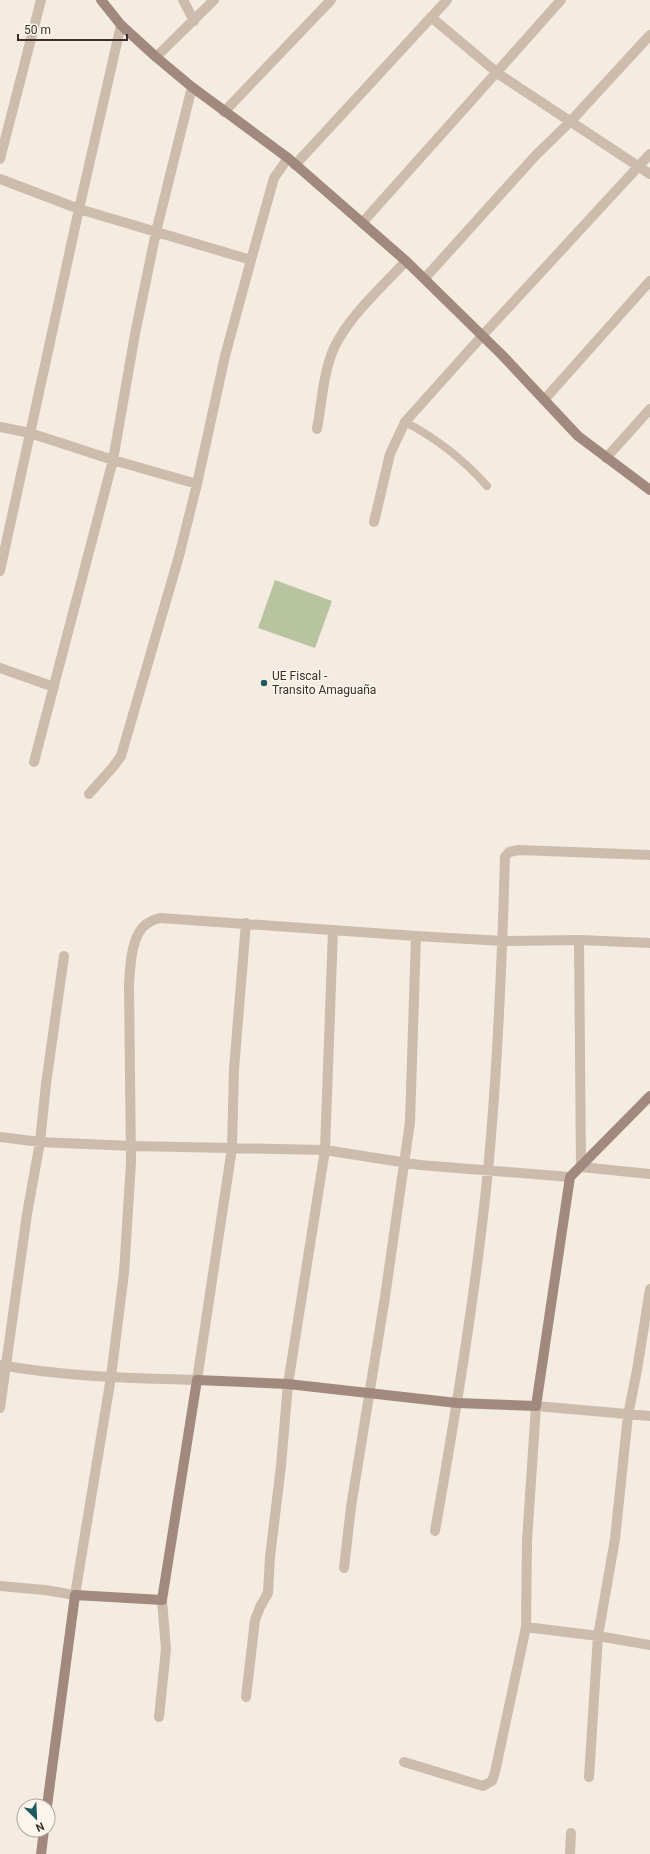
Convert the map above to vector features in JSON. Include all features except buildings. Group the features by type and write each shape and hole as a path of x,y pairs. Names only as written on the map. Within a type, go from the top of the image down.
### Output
{"street":[{"path":"0,159 41,0"},
{"path":"101,0 121,25 156,57 224,112 292,161 406,261 425,278 578,436 650,490"},
{"path":"183,0 194,21"},
{"path":"156,57 214,0"},
{"path":"224,112 331,0"},
{"path":"89,794 113,768 121,756 180,556 225,356 274,178 447,0"},
{"path":"362,223 561,0"},
{"path":"431,17 496,72 650,174"},
{"path":"0,571 121,25"},
{"path":"425,278 536,155 570,122 650,35"},
{"path":"34,762 113,460 156,232 192,87"},
{"path":"374,522 390,454 405,422 650,154"},
{"path":"0,179 79,209 251,260"},
{"path":"317,429 323,389 334,348 352,320 406,261"},
{"path":"544,400 650,281"},
{"path":"606,458 650,409"},
{"path":"0,427 30,433 113,460 197,484"},
{"path":"0,668 54,687"},
{"path":"435,1531 457,1403 488,1171 498,1049 505,857 509,852 519,850 650,854"},
{"path":"48,1798 75,1595 111,1378 124,1273 132,1146 129,985 130,956 140,932 146,923 160,918 502,941 580,940 650,943"},
{"path":"159,1717 166,1649 162,1600 232,1148 234,1069 246,923"},
{"path":"246,1697 255,1620 268,1593 270,1557 281,1466 288,1384 326,1150 333,930"},
{"path":"344,1568 351,1507 368,1393 385,1297 410,1122 416,936"},
{"path":"580,940 581,1167"},
{"path":"0,1408 3,1365 40,1142 46,1084 64,956"},
{"path":"404,1762 483,1786 492,1781 526,1627 527,1541 536,1406 570,1177 650,1096"},
{"path":"0,1138 40,1142 132,1146 326,1150 404,1163 570,1177"},
{"path":"581,1167 650,1174"},
{"path":"589,1777 598,1636 615,1539 628,1415 650,1289"},
{"path":"3,1365 111,1378 288,1384 457,1403 536,1406 650,1416"},
{"path":"0,1586 45,1590 75,1595 162,1600"},
{"path":"526,1627 598,1636 650,1645"},
{"path":"570,1854 571,1833"},
{"path":"41,1854 43,1838"}],"lane":[{"path":"405,422 426,433 473,470 487,486"}],"green space":[{"path":"275,580 332,601 315,648 258,628"}],"place":[{"name":"UE Fiscal - Transito Amaguaña","path":"264,683"}]}
